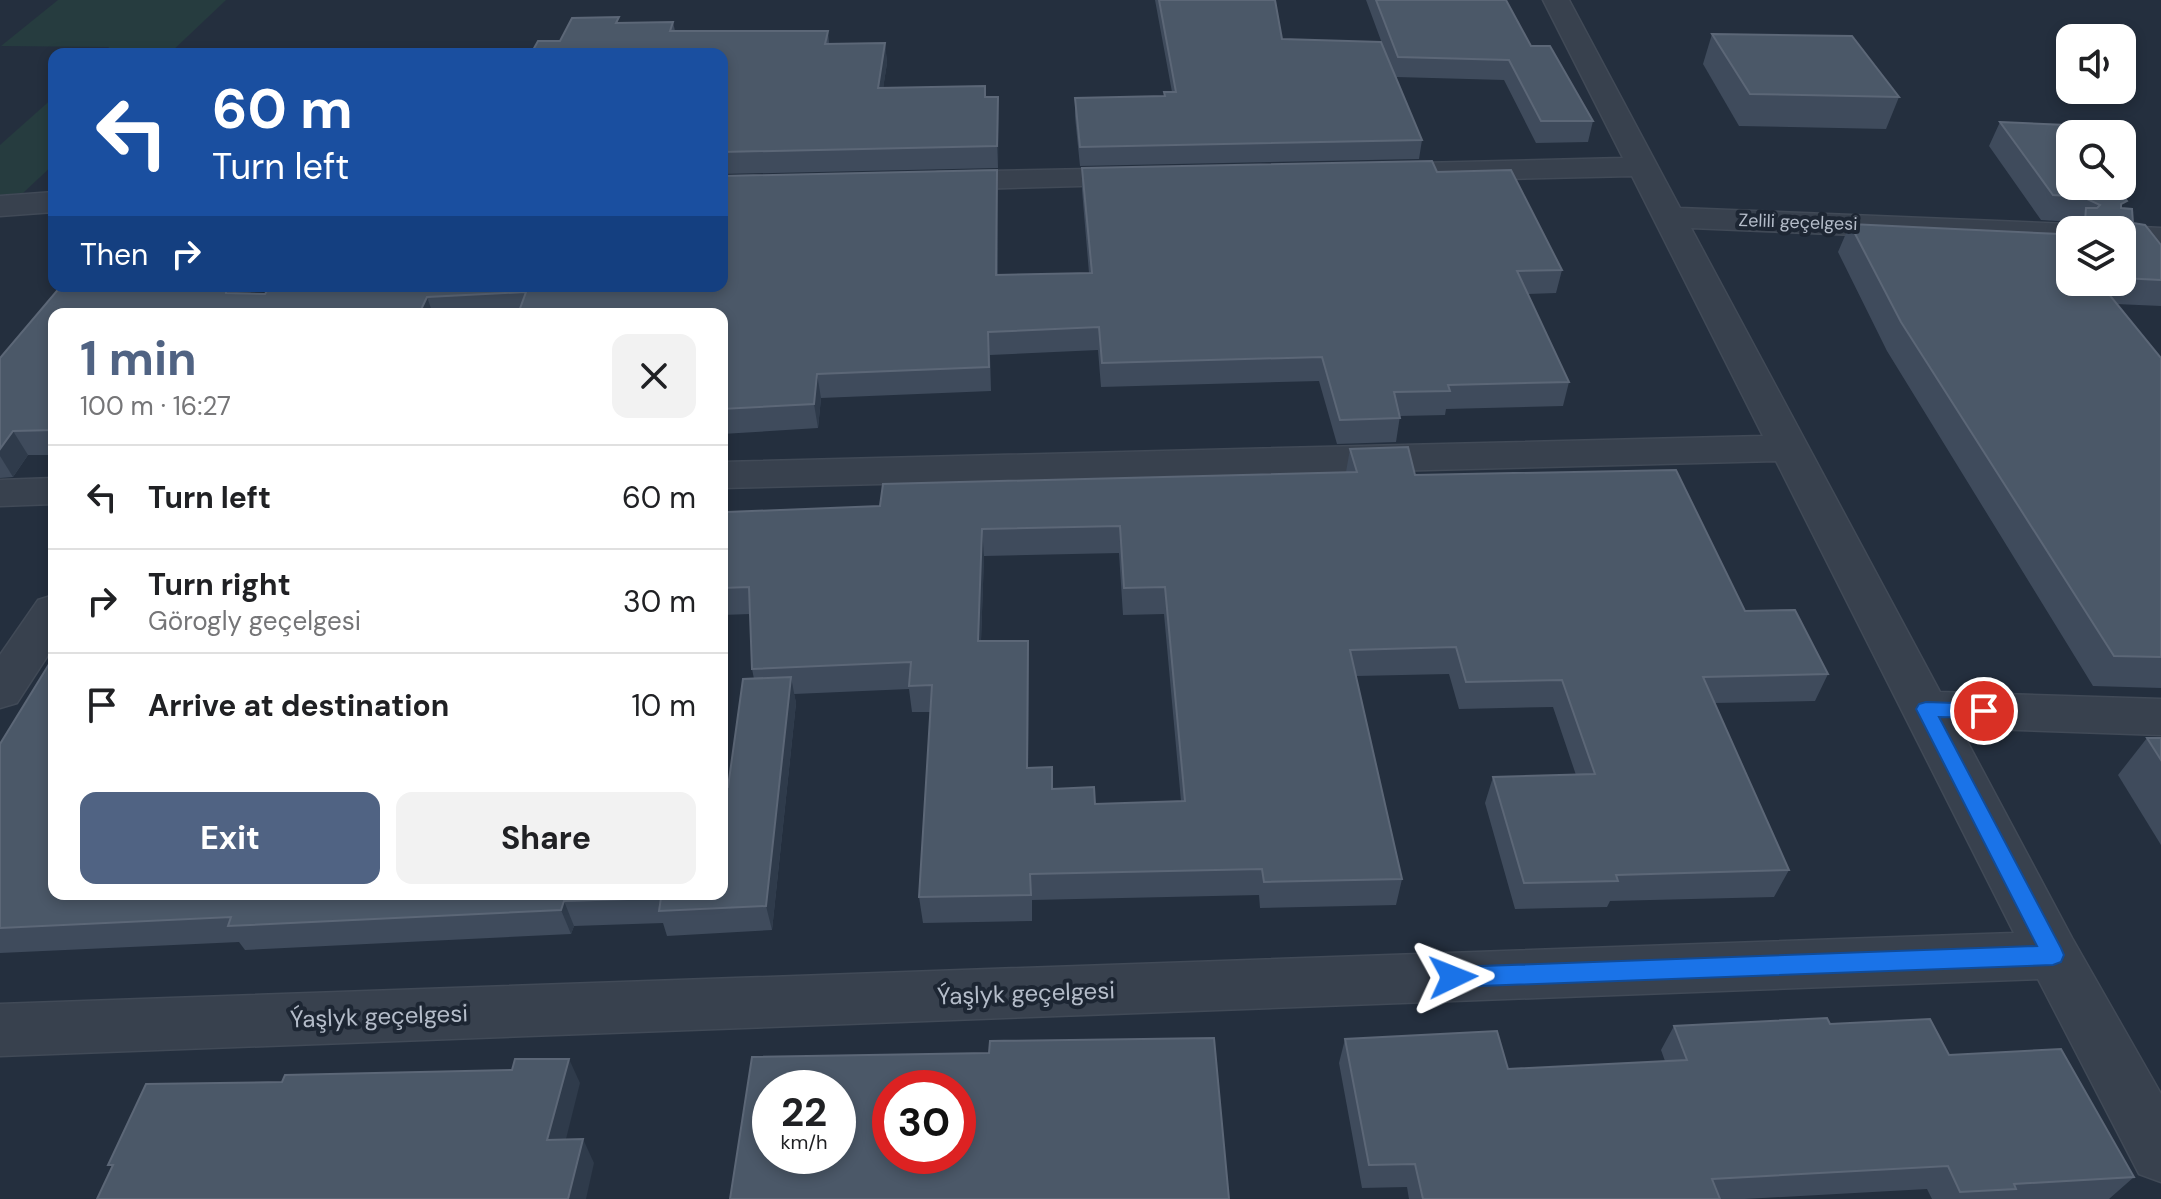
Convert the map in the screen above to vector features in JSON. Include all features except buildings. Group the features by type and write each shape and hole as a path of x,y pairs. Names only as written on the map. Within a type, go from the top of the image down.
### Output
{"street":[{"path":"1556,0 2053,955 2161,1153"},
{"path":"1342,173 1643,167"},
{"path":"913,182 1167,177"},
{"path":"0,206 48,202"},
{"name":"Zelili geçelgesi","path":"1670,217 2056,233"},
{"path":"2136,237 2161,238"},
{"path":"728,475 1790,448"},
{"path":"0,493 48,491"},
{"path":"0,691 48,620"},
{"path":"1926,709 2161,717"},
{"name":"Ýaşlyk geçelgesi","path":"0,1030 2053,955"}],"green space":[{"path":"58,0 226,0 175,48 1,46"},
{"path":"48,102 48,170 23,193 0,195 0,145"}],"route":[{"path":"1453,977 2053,955 1926,709 1984,711"}]}
